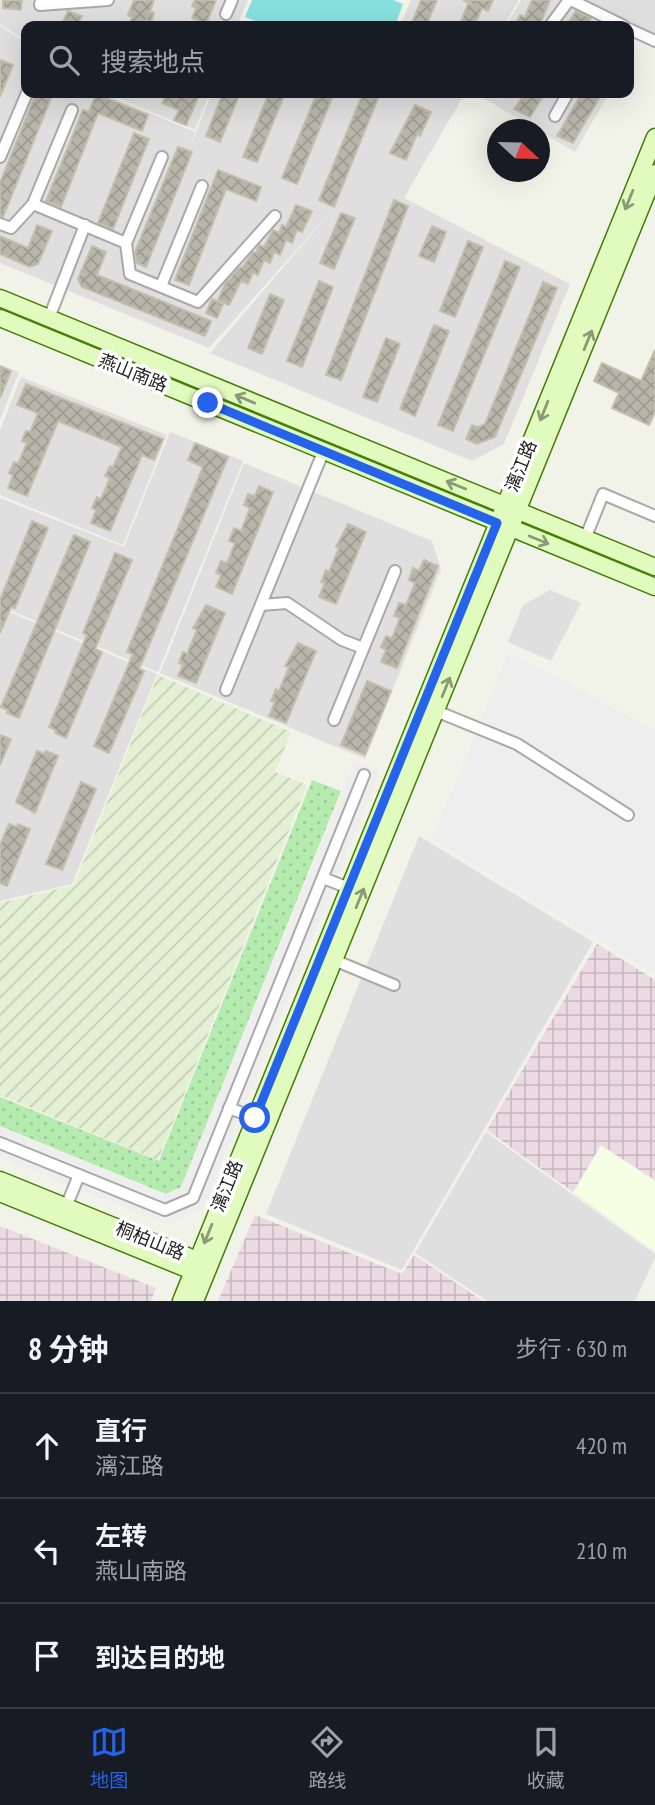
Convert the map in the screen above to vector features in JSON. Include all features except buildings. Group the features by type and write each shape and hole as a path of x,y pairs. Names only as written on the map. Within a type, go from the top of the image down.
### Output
{"street":[{"path":"41,0 40,5 108,0"},
{"path":"226,14 232,0"},
{"path":"554,21 570,0 606,21"},
{"path":"634,31 655,41"},
{"path":"0,157 25,98"},
{"path":"555,116 565,98"},
{"path":"0,224 11,228 33,204 72,110"},
{"name":"漓江路","path":"512,508 655,137"},
{"path":"162,157 126,243 130,274 198,302 275,216"},
{"name":"漓江路","path":"195,1301 199,1267 255,1118 349,888 655,173"},
{"path":"160,286 202,186"},
{"path":"33,204 126,243"},
{"path":"41,335 85,225"},
{"name":"燕山南路","path":"0,298 655,567"},
{"name":"燕山南路","path":"0,318 655,587"},
{"path":"208,403 215,386"},
{"path":"226,690 331,434"},
{"path":"585,539 603,494 655,516"},
{"name":"漓江路","path":"181,1301 199,1267 334,960 436,711 504,526"},
{"path":"334,720 395,571"},
{"path":"261,605 287,603 342,640 363,648"},
{"path":"436,711 517,744 628,815"},
{"path":"0,1143 165,1210 193,1198 364,775"},
{"path":"323,878 349,888"},
{"path":"334,960 394,985"},
{"path":"229,1108 255,1118"},
{"path":"66,1207 79,1175"},
{"name":"桐柏山路","path":"0,1180 199,1267"},
{"name":"桐柏山路","path":"0,1193 199,1267"}],"shaded area":[{"path":"0,0 248,0 239,21 21,21 21,38 0,24"},
{"path":"252,0 393,0 403,4 397,21 255,21 245,17"},
{"path":"411,0 519,0 507,21 402,21"},
{"path":"521,0 567,0 604,21 509,21"},
{"path":"584,0 655,0 655,34 634,24 634,21 628,21"},
{"path":"0,26 21,39 21,98 114,98 195,132 189,149 210,98 462,98 404,198 570,284 504,444 472,461 210,353 334,208 209,348 0,263"},
{"path":"117,98 208,98 195,130"},
{"path":"483,98 606,98 575,152 550,137 550,119 519,119"},
{"path":"0,365 19,372 0,420"},
{"path":"21,377 167,435 123,545 0,495 0,430"},
{"path":"170,432 243,461 158,672 0,606 0,498 124,547"},
{"path":"244,463 432,541 441,569 365,759 160,673"},
{"path":"550,590 581,603 551,661 508,642 523,605"},
{"path":"0,608 157,674 72,884 0,901"},
{"path":"509,652 655,730 655,974 432,839"},
{"path":"158,675 291,732 275,772 307,785 158,1160 0,1095 0,903 74,885"},
{"path":"355,761 380,771 203,1208 168,1225 0,1157 0,1128 166,1195 182,1188"},
{"path":"419,836 593,942 402,1270 266,1214"},
{"path":"597,944 655,980 655,1180 601,1145 573,1192 487,1130"},
{"path":"486,1132 655,1254 635,1301 487,1301 415,1253"},
{"path":"601,1146 655,1182 655,1251 574,1192"},
{"path":"255,1215 402,1274 414,1255 483,1301 218,1301"},
{"path":"0,1226 156,1288 151,1301 0,1301"}],"green space":[{"path":"312,780 341,791 181,1187 166,1194 0,1126 0,1097 159,1161"}],"route":[{"path":"208,403 497,523 255,1118"}]}
